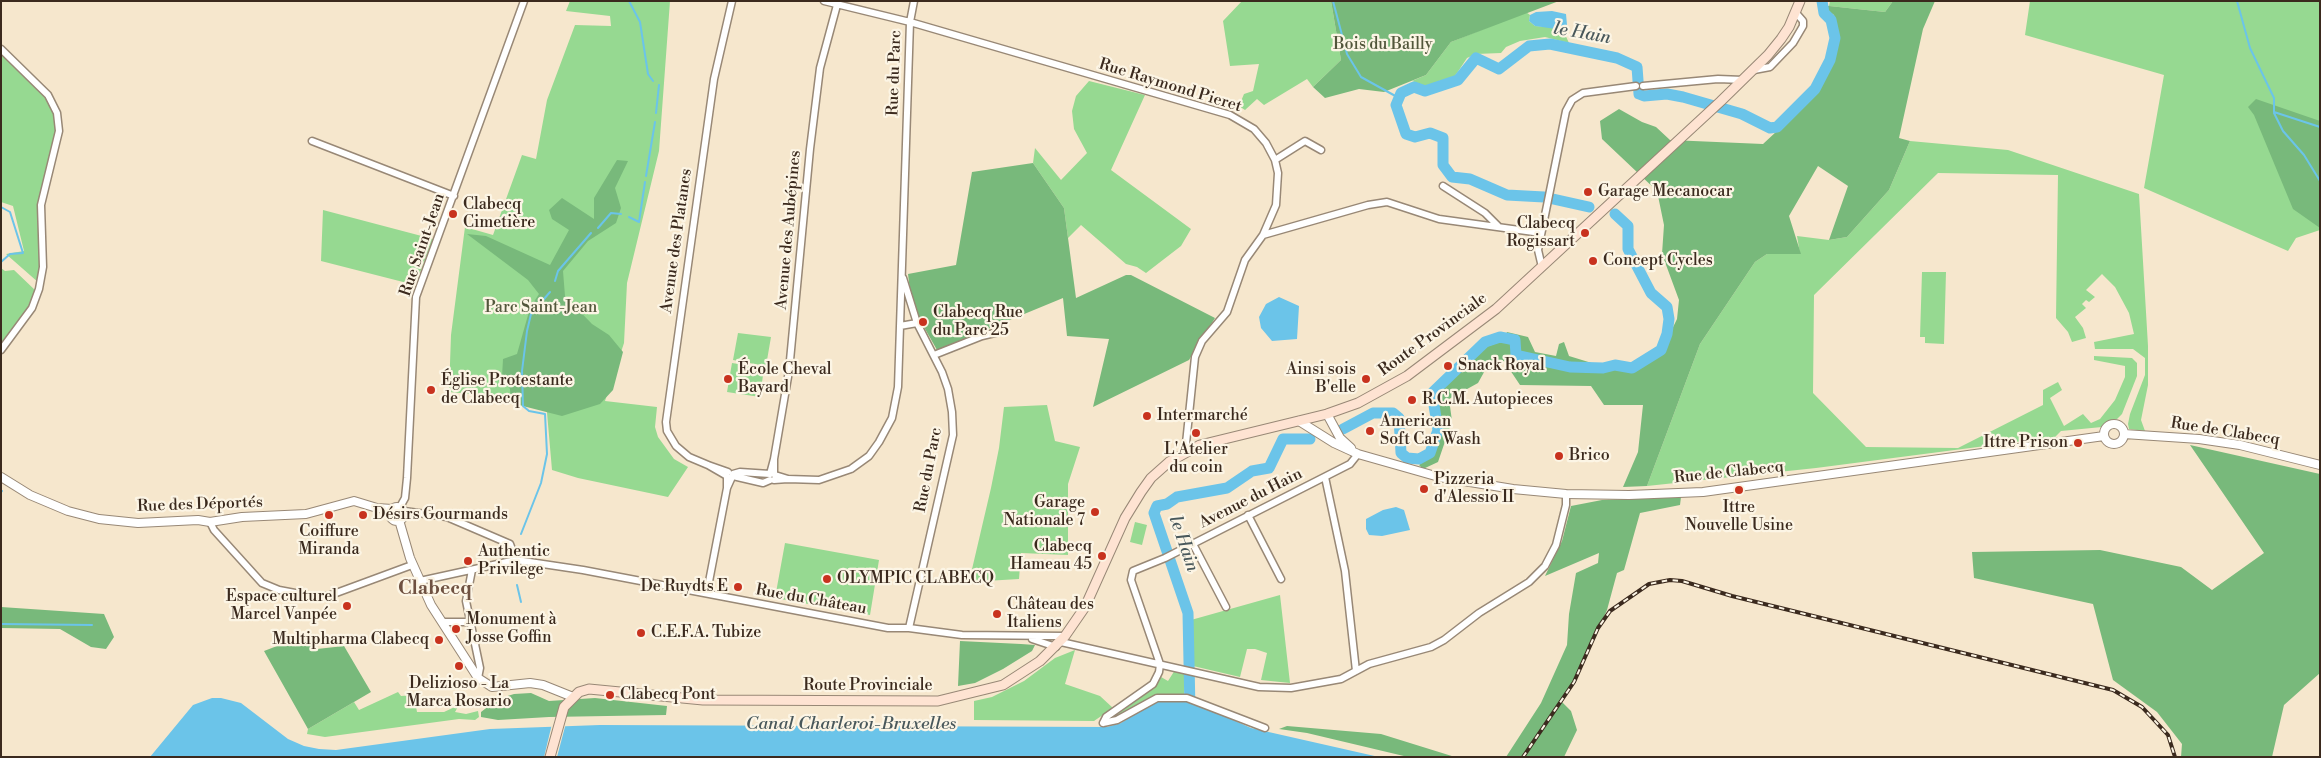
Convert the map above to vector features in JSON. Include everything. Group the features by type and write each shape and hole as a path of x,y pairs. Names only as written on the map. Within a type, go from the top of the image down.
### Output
{"main road":[{"name":"Route Provinciale","path":"573,697 579,692 595,689 703,700 938,701 1003,685 1040,661 1061,642 1085,606 1125,518 1151,478 1170,462 1200,445 1327,414 1358,403 1407,376 1496,309 1754,70 1781,39 1796,13 1800,1"},
{"path":"550,757 562,712 573,697"}],"street":[{"name":"Rue Saint-Jean","path":"397,513 405,498 407,478 416,297 524,1"},
{"name":"Avenue des Platanes","path":"732,1 714,79 666,422 667,431 676,446 689,457 730,476 763,483 772,476 788,479"},
{"name":"Rue Raymond Pieret","path":"824,1 910,22 1230,115 1254,129 1266,143 1275,160 1279,186 1276,205 1263,235 1245,260 1227,312 1202,341 1195,357 1185,453"},
{"name":"Rue du Parc","path":"788,479 819,480 836,476 851,469 869,456 892,418 896,402 910,22 914,1"},
{"name":"Avenue des Aubépines","path":"772,476 790,364 807,175 820,68 837,5"},
{"path":"1,48 48,95 57,114 58,131 42,194 43,268 40,289 32,308 1,350"},
{"path":"1542,267 1538,250 1541,233 1566,111 1572,100 1583,93 1640,86 1718,78 1743,80"},
{"path":"1275,160 1305,141 1320,150"},
{"path":"312,142 454,196"},
{"path":"1443,186 1485,213 1499,227"},
{"path":"1263,235 1360,207 1387,202 1439,219 1541,233"},
{"name":"Rue du Parc","path":"902,274 917,323 934,355 948,389 953,435 909,628"},
{"path":"900,326 917,323"},
{"path":"934,355 982,336 999,332"},
{"name":"Rue de Clabecq","path":"1327,414 1340,438 1358,454"},
{"name":"Rue de Clabecq","path":"1299,421 1334,443 1358,454 1439,477 1513,489 1566,494 1629,496 1703,492 2104,436"},
{"name":"Rue de Clabecq","path":"2112,424 2120,426 2124,434 2119,443 2113,444 2107,442 2104,436 2106,428 2112,424"},
{"name":"Rue de Clabecq","path":"2124,434 2199,438 2249,447 2320,465"},
{"name":"Avenue du Hain","path":"1160,664 1131,580 1133,571 1165,558 1354,462 1358,454"},
{"name":"Rue des Déportés","path":"1,476 42,501 84,516 138,523 198,520 210,522 242,517 306,514 354,502 397,513"},
{"path":"707,592 730,476"},
{"path":"1325,477 1346,572 1356,671"},
{"name":"Rue du Château","path":"420,581 516,560 554,564 888,628 909,628 962,635 1029,637 1185,668 1258,686 1291,688 1341,679 1369,664 1431,646 1456,631 1478,613 1529,582 1545,566 1556,545 1566,504 1566,494"},
{"path":"516,560 510,544 448,517 397,513 412,565 442,622 478,678 492,687 530,683 543,684 573,697"},
{"path":"1248,515 1281,579"},
{"path":"210,522 214,530 256,578 262,583 278,590 311,596 328,596 412,565"},
{"path":"1193,544 1226,607"},
{"path":"472,570 466,601 480,668 478,678"},
{"path":"442,622 470,622"},
{"name":"Rue du Château","path":"1029,637 1061,642"},
{"path":"1160,664 1153,684 1106,717 1103,723 1117,720 1156,698 1189,698 1264,728"}],"green space":[{"name":"Parc Saint-Jean","path":"570,1 670,1 659,151 627,283 624,343 605,401 657,407 655,427 658,437 674,459 688,467 668,497 578,478 552,470 546,401 449,392 451,335 465,227 493,235 522,155 536,159 547,100 575,25 611,26 610,16 566,11"},
{"path":"1242,1 1331,1 1341,60 1313,87 1307,79 1264,105 1257,99 1245,110 1239,106 1244,94 1253,91 1259,64 1230,66 1223,21"},
{"name":"Bois du Bailly","path":"1331,1 1559,1 1451,42 1426,75 1384,92 1359,89 1325,98 1313,87 1341,60"},
{"path":"1830,1 1893,1 1885,12 1829,6"},
{"path":"1893,1 1935,1 1923,29 1899,138 1910,141 1889,190 1847,237 1829,240 1848,186 1818,166 1789,216 1801,254 1767,254 1755,262 1700,344 1647,486 1623,487 1638,452 1643,405 1604,405 1591,386 1520,385 1504,361 1488,365 1478,383 1449,399 1452,421 1438,462 1423,469 1419,465 1432,455 1440,432 1432,399 1446,379 1486,347 1503,341 1507,332 1528,337 1535,352 1556,356 1559,344 1564,342 1569,356 1595,364 1604,372 1611,368 1628,371 1641,368 1659,356 1677,319 1679,300 1662,254 1664,225 1657,191 1602,139 1600,121 1619,109 1642,122 1656,127 1670,140 1763,144 1806,104 1838,44 1834,15 1820,5 1885,12"},
{"path":"2030,1 2320,1 2320,230 2296,238 2288,251 2144,188 2164,75 2025,35"},
{"path":"1526,12 1530,15 1529,21 1535,26 1562,28 1569,43 1545,37 1520,41 1506,47 1501,53 1476,54 1467,58 1453,79 1439,81 1427,87 1412,81 1426,75 1451,42"},
{"path":"1,53 42,92 56,117 56,133 40,195 42,262 39,283 6,254 24,251 13,206 1,202"},
{"path":"1089,81 1145,95 1111,170 1191,229 1181,246 1146,273 1137,267 1126,264 1081,225 1068,238 1064,208 1033,163 1035,148 1061,180 1087,153 1074,129 1072,111 1076,96"},
{"path":"2256,99 2320,121 2320,228 2293,209 2254,115 2248,107"},
{"path":"1910,141 2008,150 2139,194 2148,346 2148,385 2141,420 2145,431 2129,429 2128,424 2145,375 2145,358 2133,349 2095,349 2094,342 2134,334 2129,313 2115,287 2102,274 2086,290 2095,297 2089,302 2086,300 2082,304 2086,308 2075,317 2083,328 2086,338 2072,342 2068,332 2056,318 2058,175 1938,173 1814,295 1813,393 1866,447 1958,448 2043,405 2043,390 2058,382 2062,390 2050,398 2064,426 2083,414 2091,423 2100,419 2115,400 2125,377 2125,366 2094,360 2094,356 2132,358 2137,363 2137,376 2122,414 2102,427 2061,431 2055,437 1816,468 1647,486 1700,344 1755,262 1767,254 1800,254 1797,236 1829,240 1847,237 1889,190"},
{"path":"617,160 628,161 615,188 621,208 616,223 588,241 563,271 565,296 592,324 609,335 623,352 613,390 600,404 562,416 511,403 510,389 502,377 503,359 517,354 530,308 539,294 528,280 467,234 486,236 550,265 569,230 552,219 549,210 562,198 594,219 594,198"},
{"path":"1033,163 1064,208 1076,298 1126,275 1131,275 1215,318 1189,360 1093,407 1109,339 1067,336 1063,298 937,350 920,320 910,291 908,274 956,265 972,172"},
{"path":"323,210 433,239 417,280 411,284 321,261"},
{"path":"1,268 5,271 14,270 36,291 29,309 1,344"},
{"path":"1922,272 1946,272 1944,344 1925,343 1925,337 1920,337"},
{"path":"738,333 771,337 766,366 733,360"},
{"path":"732,363 764,368 760,397 727,392"},
{"path":"1047,405 1055,441 1080,447 1068,484 1068,555 1021,553 1019,579 969,582 999,448 1004,407"},
{"path":"2190,445 2320,474 2320,673 2284,705 2272,757 2181,757 2182,744 2157,712 2113,680 2093,604 1974,578 1972,552 2100,550 2181,567 2212,590 2264,553"},
{"path":"1681,497 1680,505 1640,513 1624,570 1617,573 1607,610 1579,672 1562,702 1571,711 1577,730 1564,757 1506,757 1541,703 1567,645 1569,614 1576,573 1598,563 1599,553 1545,576 1562,541 1571,506 1602,500"},
{"path":"1135,522 1147,525 1142,545 1130,542"},
{"name":"OLYMPIC CLABECQ","path":"785,543 879,560 870,615 775,598"},
{"path":"1280,595 1290,683 1261,680 1267,653 1255,649 1247,649 1240,677 1193,666 1191,620"},
{"path":"1,607 104,614 114,637 106,649 91,647 60,629 1,628"},
{"path":"311,633 317,649 344,646 371,692 308,729 264,651"},
{"path":"960,641 1035,645 1032,651 1003,669 975,683 958,686"},
{"path":"1075,650 1065,684 1100,696 1113,708 1094,721 974,720 974,701 992,697 1024,681 1055,658"},
{"path":"1175,670 1185,672 1184,694 1154,696 1112,718 1154,688 1161,677 1168,681"},
{"path":"398,692 401,696 414,695 417,712 444,712 459,705 455,712 466,714 478,711 479,717 475,720 459,719 325,737 307,734 308,729 354,702 359,710"},
{"path":"531,693 549,701 595,698 667,706 666,715 498,720 481,717 481,712 498,699 514,694"},
{"path":"1287,726 1381,734 1455,757 1408,757 1307,733 1279,729"}],"water":[{"path":"1552,11 1566,14 1567,25 1556,29 1535,26 1529,21 1530,15 1536,12"},
{"path":"1279,297 1299,306 1297,339 1272,341 1261,328 1259,317 1266,304"},
{"path":"1396,507 1404,510 1410,530 1382,536 1369,535 1366,529 1366,519 1383,510"},
{"path":"212,698 221,698 241,703 288,739 304,746 336,750 490,729 600,725 1107,727 1121,723 1151,704 1166,700 1189,700 1251,728 1379,757 150,757 193,705"}],"pier":[{"path":"566,723 557,757 544,757 552,724"}],"waterway":[{"path":"629,1 640,22 648,74 653,81"},
{"path":"1333,1 1347,54 1361,77 1399,98"},
{"name":"le Hain","path":"1589,207 1544,197 1507,195 1470,179 1452,177 1443,165 1443,138 1430,133 1415,137 1406,134 1396,105 1401,93 1414,87 1425,91 1458,80 1476,58 1499,69 1529,46 1550,44 1617,58 1637,67 1639,94 1644,96 1667,94 1683,97 1742,114 1770,128 1777,127 1815,89 1830,60 1835,38 1831,20 1824,13 1822,1"},
{"path":"2237,1 2250,48 2274,98 2274,112 2320,127"},
{"path":"656,113 659,85"},
{"path":"2274,113 2283,131 2304,155 2320,181"},
{"path":"646,176 655,122"},
{"path":"629,217 639,222 645,182"},
{"path":"1,207 10,212 23,253 10,254 1,262"},
{"path":"598,228 611,213 621,214"},
{"name":"le Hain","path":"1343,429 1373,413 1393,413 1399,418 1401,453 1407,458 1419,459 1430,453 1438,430 1432,393 1485,342 1500,337 1515,340 1516,355 1570,367 1603,368 1615,365 1632,368 1661,350 1667,334 1669,319 1667,307 1651,293 1628,249 1628,226 1615,214"},
{"path":"555,281 558,271 591,233"},
{"path":"521,534 541,483 547,454 545,414 529,411 523,406 522,371 531,314 550,292"},
{"name":"le Hain","path":"1190,711 1188,613 1154,513 1157,506 1167,504 1177,497 1227,488 1252,471 1269,468 1283,439 1310,439"},
{"path":"517,585 521,602"},
{"path":"1,624 92,625"}],"railway":[{"path":"1523,757 1574,682 1598,628 1610,611 1649,584 1670,580 1682,581 1732,596 2113,690 2142,707 2168,735 2175,757"}],"place":[{"name":"Garage Mecanocar","path":"1588,192"},
{"name":"Clabecq Cimetière","path":"453,214"},
{"name":"Clabecq Rogissart","path":"1585,233"},
{"name":"Concept Cycles","path":"1593,261"},
{"name":"Clabecq Rue du Parc 25","path":"923,322"},
{"name":"Snack Royal","path":"1448,366"},
{"name":"École Cheval Bayard","path":"728,379"},
{"name":"Ainsi sois B'elle","path":"1366,379"},
{"name":"Église Protestante de Clabecq","path":"431,390"},
{"name":"R.C.M. Autopieces","path":"1412,400"},
{"name":"Intermarché","path":"1147,416"},
{"name":"American Soft Car Wash","path":"1370,431"},
{"name":"L'Atelier du coin","path":"1196,433"},
{"name":"Ittre Prison","path":"2078,443"},
{"name":"Brico","path":"1559,456"},
{"name":"Pizzeria d'Alessio II","path":"1424,489"},
{"name":"Ittre Nouvelle Usine","path":"1739,490"},
{"name":"Garage Nationale 7","path":"1095,512"},
{"name":"Coiffure Miranda","path":"329,515"},
{"name":"Désirs Gourmands","path":"363,515"},
{"name":"Clabecq Hameau 45","path":"1102,556"},
{"name":"Authentic Privilege","path":"468,561"},
{"name":"OLYMPIC CLABECQ","path":"827,579"},
{"name":"De Ruydts E","path":"738,587"},
{"name":"Espace culturel Marcel Vanpée","path":"347,606"},
{"name":"Château des Italiens","path":"997,614"},
{"name":"Monument à Josse Goffin","path":"456,629"},
{"name":"C.E.F.A. Tubize","path":"641,633"},
{"name":"Multipharma Clabecq","path":"439,640"},
{"name":"Delizioso - La Marca Rosario","path":"459,666"},
{"name":"Clabecq Pont","path":"610,695"}],"district":[{"name":"Clabecq","path":"435,589"}],"water label":[{"name":"Canal Charleroi-Bruxelles","path":"851,725"}]}
